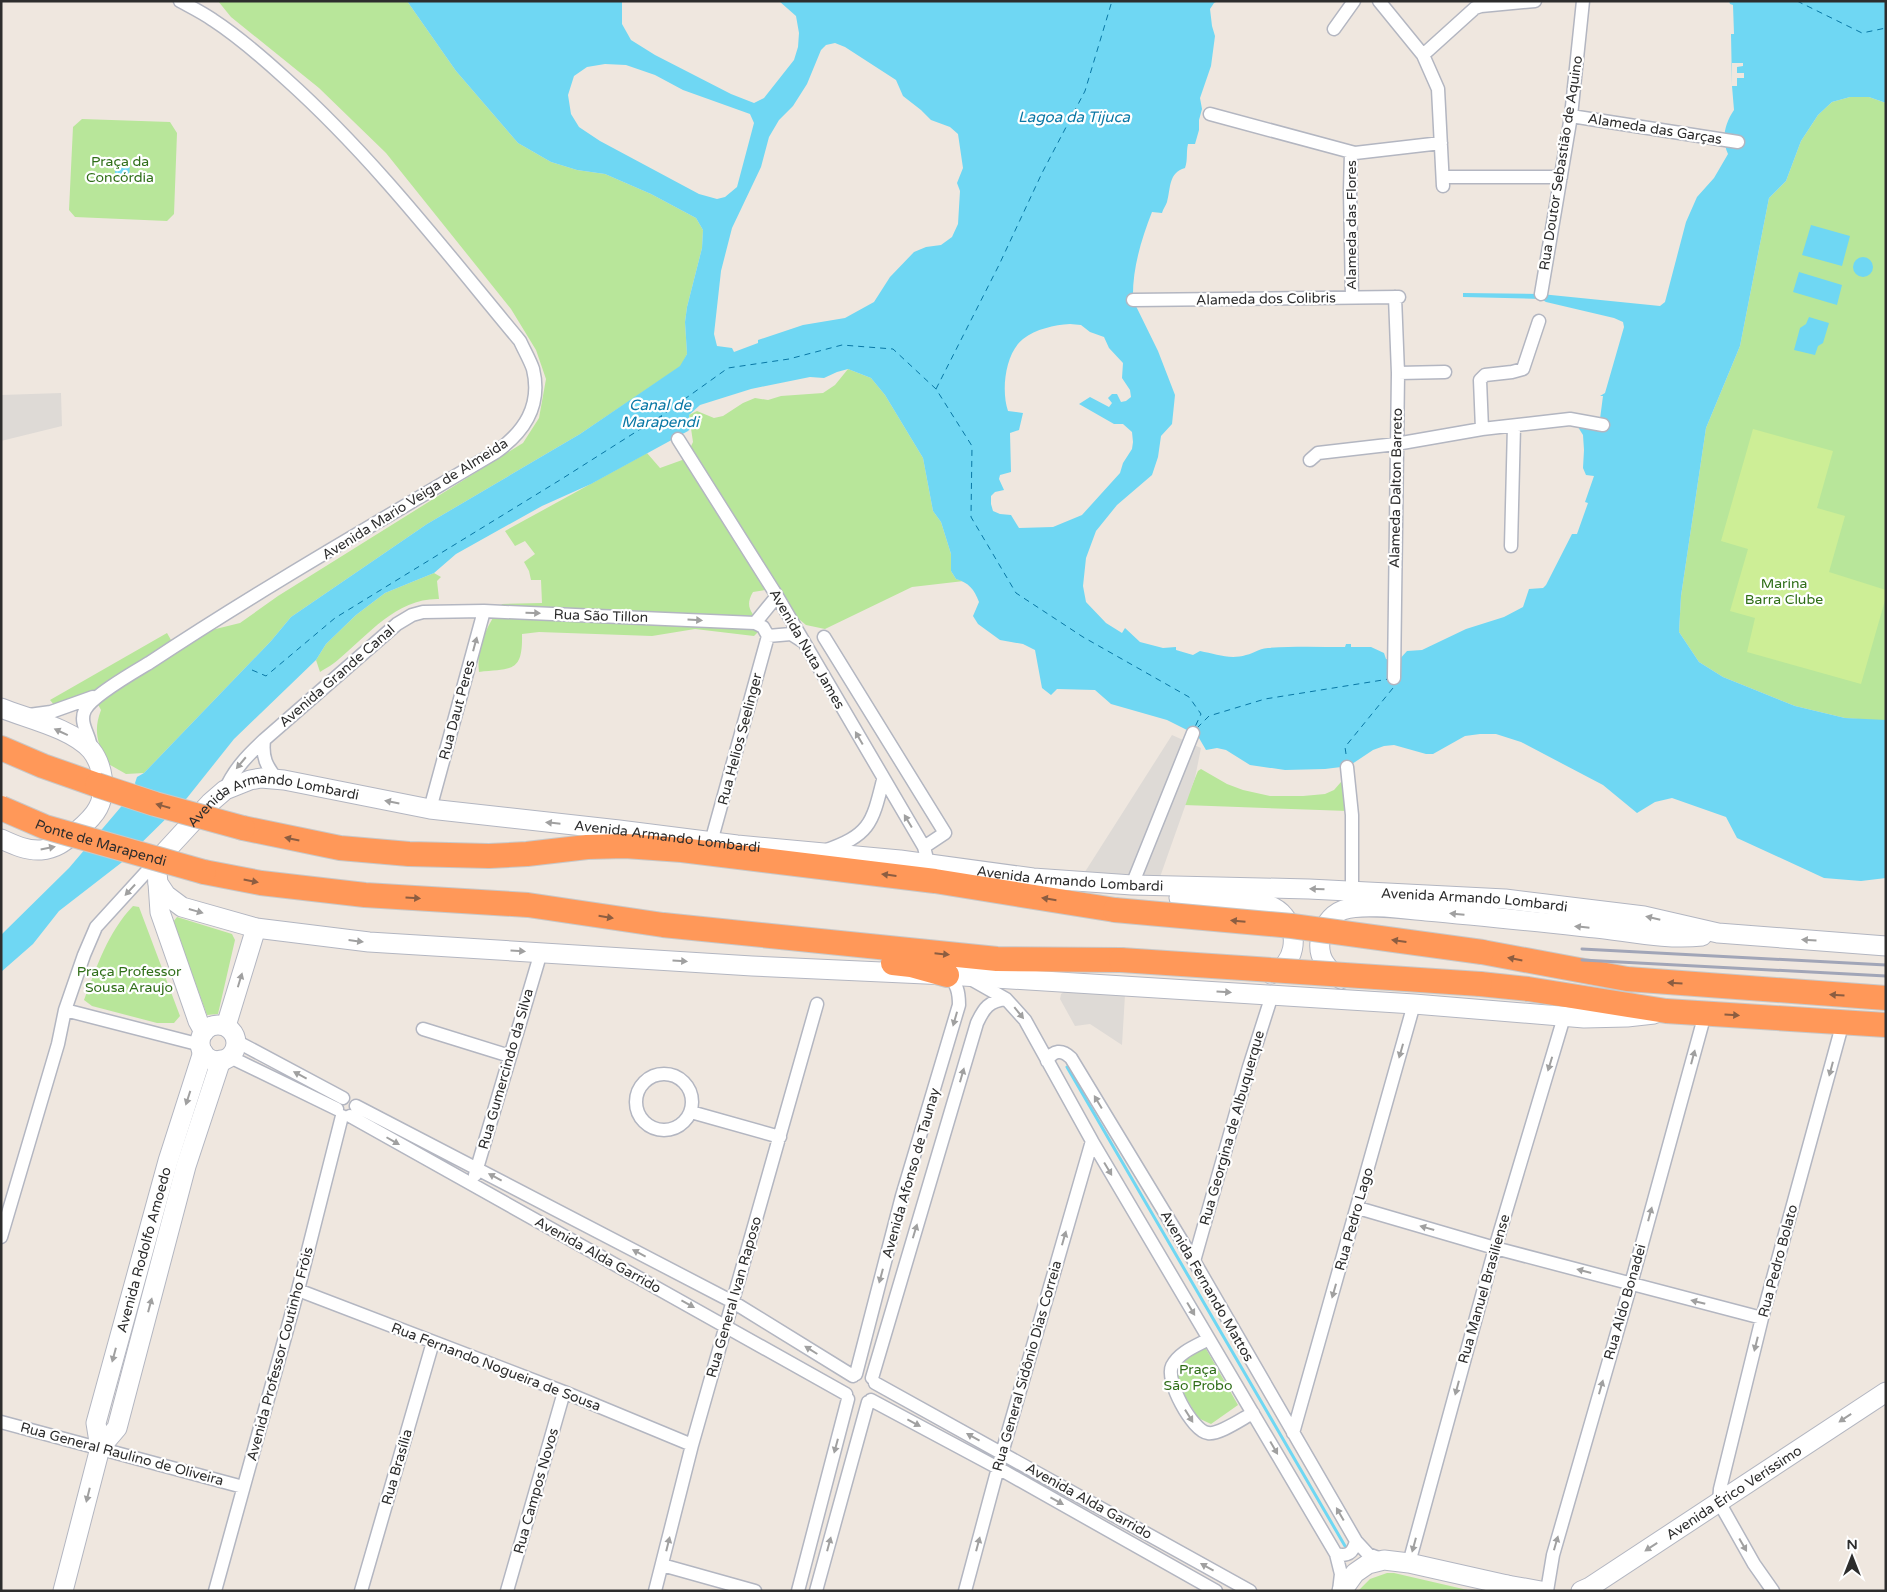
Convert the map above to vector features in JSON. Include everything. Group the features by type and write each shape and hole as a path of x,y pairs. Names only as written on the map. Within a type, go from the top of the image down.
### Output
{"highway":[{"name":"Avenida Armando Lombardi","path":"1,748 72,777 155,804 243,828 340,848 447,856 526,854 587,847 625,846 682,850 935,881 1115,910 1292,926 1482,952 1627,979 1886,998"},
{"name":"Ponte de Marapendi","path":"1,808 45,827 204,872 261,883 365,895 454,901"},
{"path":"447,856 619,830"},
{"path":"766,860 821,852"},
{"path":"454,901 528,905 663,925 997,959 1121,960 1480,984 1528,989 1666,1011 1886,1025"},
{"path":"454,901 524,918 625,936 886,962 956,975"}],"main road":[{"path":"1,708 74,737 91,751 101,772 102,789 102,799 98,809 85,824 57,846 42,850 16,846 1,839"},
{"name":"Avenida Armando Lombardi","path":"162,854 210,803 225,790 250,780 261,778 277,779 430,810 619,830 711,842 821,852 926,855 1033,878 1132,885 1352,891 1505,899 1644,916 1718,933 1886,946"},
{"path":"162,854 157,873 160,912 198,1021 203,1043 214,1060 228,1046 214,1025 203,1043"},
{"path":"1033,878 1071,888 1127,895 1264,903 1276,909 1284,916 1290,926 1293,938 1292,952 1288,962 1278,971 1261,978 1245,979 1134,974 1035,980"},
{"path":"158,883 166,895 182,906 256,928 369,942 725,964 956,975 1414,1004 1564,1017 1609,1018 1646,1015 1666,1011"},
{"path":"1609,1018 1550,1007 1475,997 1354,985 1343,981 1326,966 1321,956 1321,936 1324,926 1342,910 1354,907 1496,917 1670,937 1692,937 1718,933"},
{"name":"Avenida Rodolfo Amoedo","path":"100,1448 117,1428 186,1166 228,1046 256,928"},
{"name":"Avenida Rodolfo Amoedo","path":"63,1591 100,1448 96,1422 168,1161 203,1043"},
{"path":"168,1161 186,1166"},
{"name":"Avenida Érico Veríssimo","path":"1581,1591 1590,1587 1886,1392"},
{"path":"1341,1591 1355,1573 1368,1564 1384,1560 1409,1563 1511,1588 1541,1591"}],"street":[{"name":"Avenida Mario Veiga de Almeida","path":"91,751 91,743 84,727 84,715 86,708 102,693 195,632 496,452 521,431 531,412 534,397 533,369 520,341 354,144 312,102 263,58 212,19 180,1"},
{"name":"Avenida Mario Veiga de Almeida","path":"201,1 212,19"},
{"path":"1334,29 1354,1"},
{"path":"1379,1 1423,55 1438,89 1443,181 1561,177"},
{"path":"1423,55 1475,8 1535,1"},
{"name":"Rua Doutor Sebastião de Aquino","path":"1541,294 1571,116 1583,1"},
{"path":"1210,114 1351,153 1441,143"},
{"name":"Alameda das Garças","path":"1571,116 1738,142"},
{"name":"Alameda das Flores","path":"1351,153 1352,298"},
{"name":"Alameda dos Colibris","path":"1133,300 1397,297"},
{"name":"Alameda Dalton Barreto","path":"1394,678 1398,373 1397,297"},
{"path":"1482,429 1480,380 1485,375 1523,369 1539,321"},
{"path":"1398,373 1444,372"},
{"path":"1310,460 1318,453 1396,444 1482,429 1570,419 1603,425"},
{"path":"1511,546 1514,426"},
{"name":"Avenida Nuta James","path":"678,439 777,596 926,855"},
{"path":"777,596 755,623 763,627 768,636 791,634 802,641"},
{"name":"Rua São Tillon","path":"412,615 440,611 484,611 755,623"},
{"name":"Rua Daut Peres","path":"430,810 484,611"},
{"name":"Avenida Grande Canal","path":"225,790 235,770 244,758 397,624 412,615"},
{"name":"Rua Helios Seelinger","path":"711,842 768,636"},
{"path":"824,637 945,832 926,855"},
{"name":"Avenida Mario Veiga de Almeida","path":"21,716 51,712 102,693"},
{"path":"1132,885 1193,733"},
{"path":"264,740 264,760 277,779"},
{"path":"1348,767 1352,816 1352,891"},
{"path":"821,852 847,843 871,821 883,780"},
{"path":"1,1237 58,1044 65,1010 84,955 96,927 162,854"},
{"name":"Rua Gumercindo da Silva","path":"471,1186 541,952"},
{"name":"Avenida Fernando Mattos","path":"956,975 1006,998 1025,1020 1092,1141 1336,1554 1341,1574 1341,1591"},
{"name":"Avenida Afonso de Taunay","path":"854,1375 902,1196 959,1005 957,987 953,980 956,975"},
{"name":"Rua Georgina de Albuquerque","path":"1194,1261 1249,1067 1272,995"},
{"name":"Avenida Afonso de Taunay","path":"873,1381 977,1023 987,1005 994,1000 1006,998"},
{"name":"Rua General Ivan Raposo","path":"655,1591 692,1445 817,1004"},
{"name":"Rua Pedro Lago","path":"1293,1433 1414,1004"},
{"path":"65,1010 203,1043"},
{"name":"Rua Aldo Bonadei","path":"1546,1591 1552,1555 1631,1284 1705,1014"},
{"name":"Rua Manuel Brasiliense","path":"1409,1563 1495,1248 1564,1017"},
{"name":"Rua Pedro Bolato","path":"1719,1502 1720,1489 1762,1318 1844,1022"},
{"path":"423,1029 510,1056"},
{"name":"Avenida Alda Garrido","path":"228,1046 346,1109 471,1186 726,1325 847,1396"},
{"name":"Avenida Fernando Mattos","path":"1047,1061 1056,1052 1064,1052 1071,1058 1194,1261 1356,1542 1368,1554 1384,1560"},
{"path":"656,1075 676,1076 685,1082 690,1091 693,1102 691,1112 686,1121 678,1127 657,1130 647,1125 640,1118 636,1108 636,1098 646,1080 656,1075"},
{"name":"Avenida Alda Garrido","path":"346,1109 477,1168 733,1302 854,1375"},
{"name":"Avenida Professor Coutinho Fróis","path":"215,1591 346,1109"},
{"path":"691,1112 780,1137"},
{"name":"Rua General Sidônio Dias Correia","path":"965,1591 1002,1453 1092,1141"},
{"path":"1358,1208 1495,1248 1762,1318"},
{"name":"Rua Fernando Nogueira de Sousa","path":"298,1290 564,1392 692,1445"},
{"path":"1209,1339 1180,1355 1171,1367 1174,1388 1188,1416 1206,1434 1215,1433 1253,1413"},
{"name":"Rua Brasília","path":"361,1591 433,1342"},
{"path":"798,1591 847,1396 846,1384 854,1375 867,1375 873,1381 876,1389 870,1401 816,1591"},
{"name":"Avenida Alda Garrido","path":"873,1381 1250,1591"},
{"name":"Rua Campos Novos","path":"507,1591 564,1392"},
{"path":"847,1396 858,1404 870,1401"},
{"name":"Avenida Alda Garrido","path":"870,1401 998,1468 1216,1591"},
{"name":"Rua General Raulino de Oliveira","path":"1,1422 243,1487"},
{"path":"1719,1502 1754,1564 1774,1591"},
{"path":"1336,1554 1343,1556 1349,1554 1356,1542"},
{"path":"662,1565 755,1591"}],"green space":[{"path":"218,1 407,1 456,71 518,143 551,162 577,170 605,174 651,194 696,218 703,230 702,248 687,307 685,322 687,354 681,366 580,434 427,524 291,617 271,641 144,773 126,774 105,762 97,730 101,710 92,693 55,706 50,700 167,633 171,640 240,623 278,596 523,443 539,418 546,379 536,350 511,309 386,153 319,88 231,17"},
{"name":"Marina Barra Clube","path":"1850,97 1869,97 1886,103 1886,720 1884,721 1845,718 1795,706 1723,677 1699,662 1679,632 1681,596 1706,428 1740,346 1769,198 1786,181 1801,141 1818,115 1832,102"},
{"name":"Praça da Concórdia","path":"82,119 170,122 177,133 174,214 167,221 75,217 69,210 73,127"},
{"path":"848,369 871,378 885,395 923,458 933,511 941,522 951,554 951,571 956,579 964,581 912,587 825,629 806,625 794,615 781,598 765,590 753,592 750,597 750,610 761,625 754,636 695,629 652,636 539,632 522,634 522,647 517,663 507,669 479,672 479,654 484,636 502,604 542,603 541,580 531,580 524,562 535,554 525,541 515,546 505,531 647,453 660,468 685,459 693,442 689,415 697,411 714,418 723,416 743,403 755,398 768,400 781,396 823,393 835,385"},
{"path":"1753,429 1833,451 1817,508 1845,516 1829,572 1886,590 1886,597 1861,684 1747,652 1755,618 1730,611 1748,549 1721,541"},
{"path":"434,573 441,577 437,581 439,599 424,600 410,604 397,611 384,619 337,661 320,672 316,660 326,644 356,615 385,593"},
{"path":"1201,769 1227,784 1270,796 1325,794 1334,790 1341,782 1345,782 1348,811 1184,805 1198,771"},
{"name":"Praça Professor Sousa Araujo","path":"133,906 139,907 180,1016 174,1023 157,1023 92,1006 84,1000 110,938"},
{"path":"177,917 232,934 235,940 218,1014 207,1015 173,922"},
{"name":"Praça São Probo","path":"1205,1347 1238,1405 1211,1424 1198,1418 1175,1379 1177,1365"},
{"path":"1387,1573 1472,1591 1358,1591 1370,1579"}],"shaded area":[{"path":"61,393 62,426 1,441 1,395"},
{"path":"1172,735 1201,748 1195,778 1160,877 1083,875"},
{"path":"1064,992 1125,995 1122,1045 1090,1024 1075,1026 1060,999 1061,994"}],"water":[{"name":"Lagoa da Tijuca","path":"407,1 622,1 622,24 631,40 655,55 731,94 754,103 764,98 794,60 798,47 799,33 796,16 779,1 1218,1 1210,9 1215,36 1211,66 1200,98 1202,109 1195,144 1188,144 1185,168 1173,177 1167,202 1162,213 1152,212 1141,244 1134,278 1133,300 1158,351 1175,395 1172,424 1161,436 1158,457 1152,475 1117,505 1096,531 1086,558 1083,586 1086,602 1106,623 1122,633 1125,628 1140,642 1163,648 1176,647 1176,650 1193,655 1200,651 1234,657 1268,648 1345,647 1346,644 1351,644 1351,647 1371,647 1384,653 1386,659 1398,661 1407,651 1422,650 1466,629 1504,617 1523,607 1529,589 1543,588 1546,585 1572,534 1577,534 1588,503 1585,502 1594,476 1586,475 1583,468 1583,435 1578,427 1580,417 1600,419 1603,396 1600,396 1605,393 1624,327 1623,322 1614,318 1546,302 1541,299 1463,297 1463,293 1541,294 1660,306 1665,302 1686,222 1697,197 1714,178 1728,154 1724,137 1728,120 1734,110 1731,34 1734,34 1733,5 1729,1 1886,1 1886,103 1869,97 1850,97 1832,102 1818,115 1801,141 1786,181 1769,198 1740,346 1706,428 1681,596 1679,632 1699,662 1723,677 1795,706 1845,718 1886,720 1886,878 1861,881 1824,878 1737,838 1726,817 1672,798 1655,802 1637,813 1603,785 1521,742 1496,734 1465,736 1433,754 1426,754 1394,745 1384,746 1373,750 1349,766 1285,770 1250,765 1226,750 1217,748 1206,750 1199,738 1193,733 1167,720 1111,704 1095,690 1057,689 1051,695 1042,688 1035,650 1023,644 1000,640 978,624 973,616 979,602 971,587 956,579 951,571 951,554 941,522 933,511 923,458 885,395 871,378 848,369 824,378 810,377 751,389 700,405 689,415 690,429 688,431 591,484 542,506 456,554 434,573 385,593 356,615 326,644 316,660 234,739 187,798 121,863 59,911 33,944 1,972 1,935 69,868 137,788 135,783 137,777 144,773 271,641 291,617 427,524 580,434 680,366 687,354 685,322 687,307 702,248 703,230 696,218 651,194 605,174 577,170 551,162 518,143 456,71","holes":["835,43 845,47 896,80 903,96 931,120 950,127 958,134 963,168 957,183 960,191 958,224 952,237 941,245 926,247 914,252 890,277 874,302 845,318 803,325 758,340 758,343 734,352 732,348 717,346 714,334 721,271 732,228 761,167 769,137 779,120 793,106 807,84 821,50 826,45","605,64 626,65 655,75 683,90 750,114 754,123 737,187 725,197 717,199 699,194 600,141 579,127 571,114 568,95 574,76 587,67","1070,324 1081,325 1090,332 1104,337 1109,348 1123,363 1122,378 1130,390 1131,397 1121,402 1117,394 1112,394 1108,398 1112,403 1109,407 1090,397 1079,404 1114,424 1123,424 1132,432 1132,449 1123,463 1120,473 1082,515 1053,527 1019,528 1011,515 993,511 991,504 991,496 995,492 1004,490 999,479 1000,475 1011,472 1010,433 1019,430 1023,413 1008,411 1005,393 1006,373 1008,363 1017,345 1023,339 1039,330"]},
{"path":"115,162 130,163 129,179 115,179"},
{"path":"1811,225 1850,236 1842,266 1802,255"},
{"path":"1859,257 1867,257 1873,263 1873,271 1867,277 1859,277 1853,271 1853,263"},
{"path":"1799,272 1842,285 1837,305 1793,292"},
{"path":"1809,317 1829,323 1823,343 1818,346 1815,355 1794,350 1800,328 1806,324"}],"pier":[{"path":"1732,63 1743,63 1743,66 1737,67 1737,73 1744,73 1744,78 1737,78 1737,86 1732,86"}],"waterway":[{"path":"1067,1067 1345,1546"}],"ferry route":[{"path":"936,389 999,265 1042,173 1085,91 1112,1"},
{"path":"1797,1 1862,33 1886,28"},
{"path":"252,670 266,676 335,618 661,416 728,368 789,359 842,345 893,349 936,389 972,446 971,517 1016,593 1083,637 1189,697 1201,714 1195,727"},
{"path":"661,416 675,435"},
{"path":"1197,728 1209,716 1265,699 1389,679"},
{"path":"1346,754 1345,747 1393,688 1393,685"}],"railway":[{"path":"1582,949 1886,965"},
{"path":"1582,960 1886,976"}],"water label":[{"name":"Canal de Marapendi","path":"660,414"}]}
